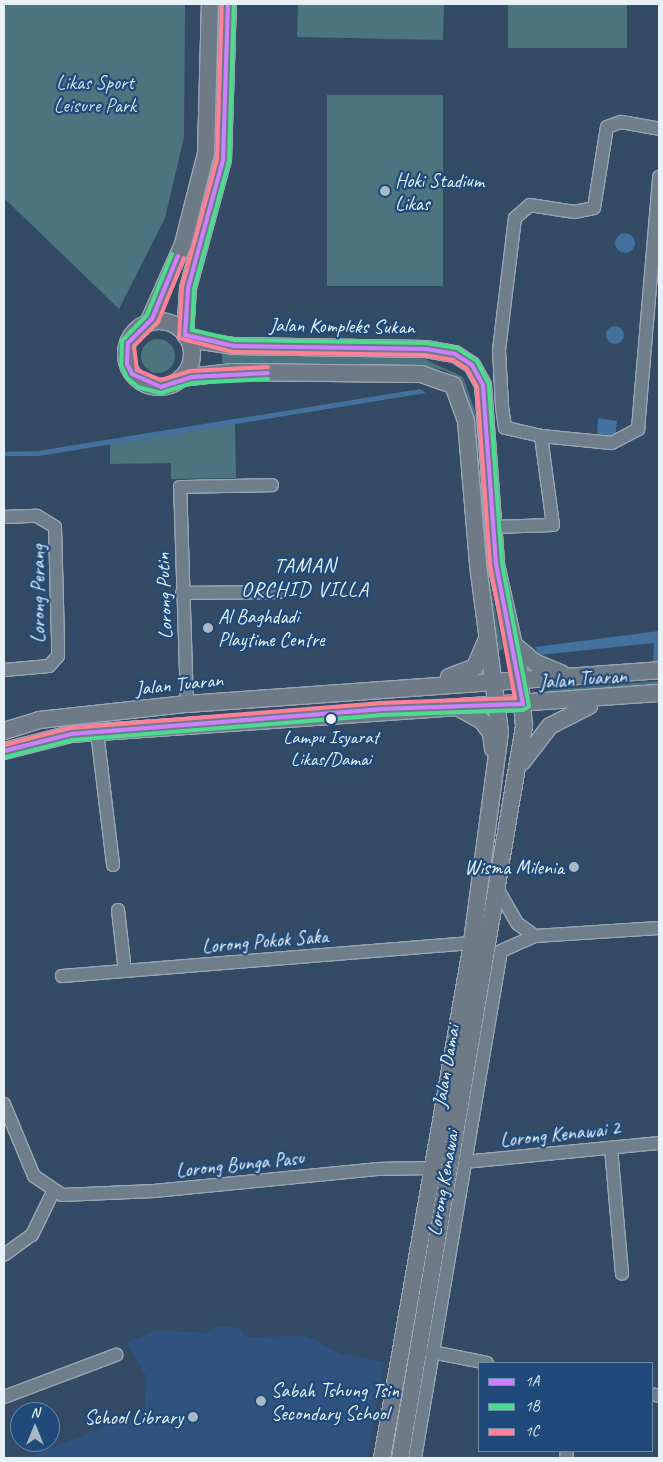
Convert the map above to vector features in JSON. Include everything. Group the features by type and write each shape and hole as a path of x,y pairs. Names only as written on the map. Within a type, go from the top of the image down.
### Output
{"main road":[{"path":"210,4 206,153 183,244 148,324 128,343 127,364 132,374 140,381 161,387 181,378 233,372 403,374 440,378 453,385 466,421 487,639 495,681"},
{"path":"181,378 191,360 186,337 188,288 223,160 230,63 228,4"},
{"path":"148,324 165,322 186,337"},
{"name":"Jalan Kompleks Sukan","path":"186,337 234,346 426,349 455,354 472,365 483,386 493,527 520,680"},
{"path":"378,690 400,681 468,673 487,639"},
{"path":"513,644 549,670 581,675"},
{"name":"Jalan Tuaran","path":"4,731 40,720 187,704 659,670"},
{"name":"Jalan Damai","path":"400,1458 518,768 523,704 520,680"},
{"name":"Jalan Damai","path":"382,1458 472,944 496,764 498,704 495,681"},
{"name":"Jalan Tuaran","path":"4,751 71,734 456,706 523,704 640,696 659,693"},
{"path":"518,768 540,736 566,714 640,696"},
{"path":"456,706 482,720 491,733 496,764"}],"street":[{"path":"659,129 622,122 607,127 594,208 574,212 530,205 514,218 499,350 505,428 541,436 612,443 638,430 659,176"},
{"path":"493,527 553,526 541,436"},
{"name":"Lorong Putin","path":"187,704 180,487 272,485"},
{"name":"Lorong Perang","path":"4,517 37,516 54,527 58,656 49,666 4,670"},
{"path":"182,593 279,592"},
{"path":"98,732 113,865"},
{"path":"498,890 518,924 535,936 659,928"},
{"path":"118,910 126,971"},
{"name":"Lorong Kenawai","path":"415,1458 501,951 535,936"},
{"name":"Lorong Pokok Saka","path":"62,976 472,944"},
{"path":"4,1104 34,1176 53,1192 32,1235 4,1255"},
{"name":"Lorong Kenawai 2","path":"465,1162 659,1143"},
{"path":"611,1148 622,1274"},
{"name":"Lorong Bunga Pasu","path":"53,1192 84,1196 377,1169 432,1168"},
{"path":"432,1352 482,1362"},
{"path":"4,1398 116,1354"}],"shaded area":[{"path":"625,233 632,236 635,243 632,250 625,253 618,250 615,243 618,236"},
{"path":"611,326 619,326 624,331 622,342 611,344 606,339 606,331"},
{"path":"420,389 426,393 39,456 4,456 4,452 38,451"},
{"path":"598,418 617,421 615,437 597,435"},
{"path":"659,631 659,663 653,662 654,643 540,655 535,647"},
{"name":"Sabah Tshung Tsin Secondary School","path":"218,1326 240,1328 246,1337 307,1336 339,1353 384,1362 367,1458 26,1458 41,1452 60,1452 60,1445 145,1411 146,1376 127,1343 155,1330 208,1333"}],"green space":[{"name":"Likas Sport Leisure Park","path":"4,4 185,4 184,137 165,218 119,309 4,198"},
{"path":"298,4 444,4 443,40 297,37"},
{"path":"508,4 627,4 627,48 508,48"},
{"name":"Hoki Stadium Likas","path":"327,95 443,95 443,286 327,286"},
{"path":"158,339 170,344 175,356 170,368 158,373 146,368 141,356 146,344"},
{"path":"222,351 416,355 463,377 477,417 489,578 503,650 496,651 486,578 473,417 459,379 444,370 416,366 222,363"},
{"path":"235,422 236,478 171,479 171,463 110,464 110,443"},
{"path":"659,681 659,687 541,695 549,690"}],"transit line":[{"name":"1C","path":"4,745 70,728 379,703 515,698 490,564 477,387 467,369 453,360 425,355 233,352 179,338 182,287 217,159 222,4"},
{"name":"1A","path":"4,751 71,734 380,709 523,704 496,564 483,385 472,365 455,354 426,349 234,346 185,335 188,288 223,160 228,4"},
{"name":"1B","path":"6,757 72,740 380,715 523,710 529,706 502,563 489,384 477,361 457,348 427,343 235,340 192,330 194,289 229,161 234,4"},
{"name":"1B","path":"172,254 147,315 122,341 121,365 127,378 138,387 161,393 192,383 268,379"},
{"name":"1A","path":"178,256 152,319 128,343 127,364 132,374 161,387 191,377 268,373"},
{"name":"1C","path":"184,258 158,322 134,346 137,370 161,380 190,371 268,367"}],"place":[{"name":"Hoki Stadium Likas","path":"385,191"},
{"name":"Al Baghdadi Playtime Centre","path":"208,628"},
{"name":"Lampu Isyarat Likas/Damai","path":"331,719"},
{"name":"Wisma Milenia","path":"574,867"},
{"name":"Sabah Tshung Tsin Secondary School","path":"261,1401"},
{"name":"School Library","path":"193,1417"}],"district":[{"name":"TAMAN ORCHID VILLA","path":"305,577"}]}
